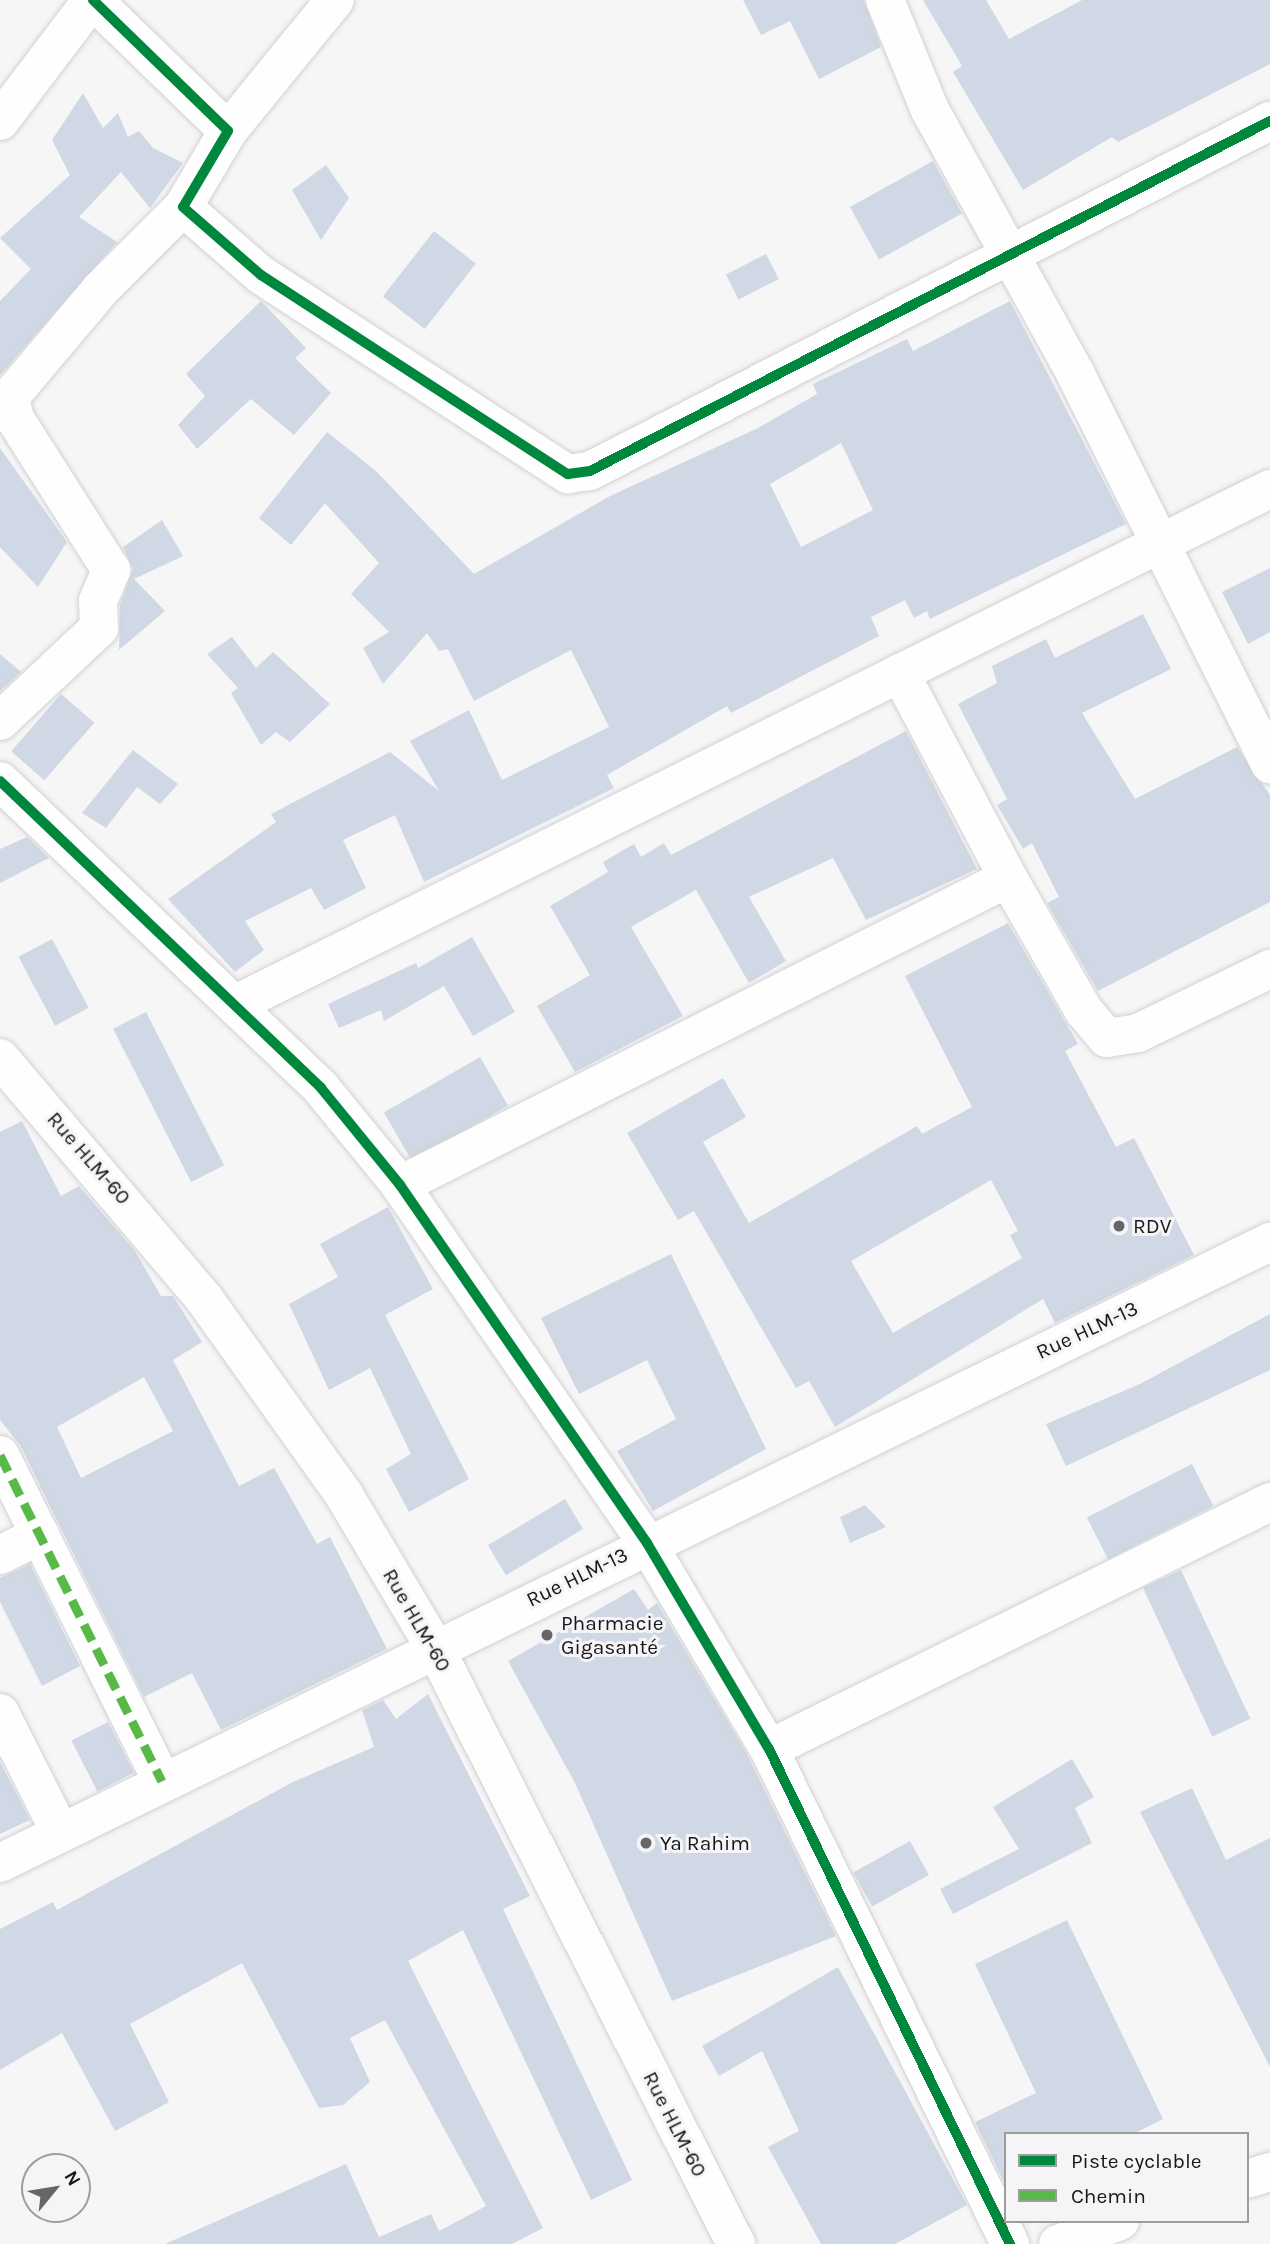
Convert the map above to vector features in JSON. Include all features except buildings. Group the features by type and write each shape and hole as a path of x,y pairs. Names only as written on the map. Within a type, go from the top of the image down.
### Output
{"main road":[{"path":"0,121 92,0 228,131"},
{"path":"0,721 99,628 98,601 111,570 15,419 10,397 100,290 183,207 228,131 335,0"},
{"path":"885,0 930,110 1158,543 1270,764"},
{"path":"183,207 261,275 568,474 590,471 1006,251 1270,121"},
{"path":"238,1003 1270,489"},
{"path":"900,673 1009,878 1084,1011 1107,1038 1138,1033 1270,969"},
{"path":"0,781 238,1003 321,1088 400,1185 647,1543 769,1749 1010,2244"},
{"path":"400,1185 1009,878"},
{"name":"Rue HLM-60","path":"0,1058 115,1187 269,1385 435,1648 736,2244"},
{"name":"Rue HLM-13","path":"0,1863 647,1543 1270,1242"},
{"path":"0,1455 162,1781"},
{"path":"769,1749 1270,1503"},
{"path":"0,1555 40,1535"},
{"path":"0,1713 60,1832"},
{"path":"1249,2178 1270,2172"},
{"path":"1058,2244 1115,2223"}],"marked path":[{"path":"0,1455 162,1781"}],"cycle path":[{"path":"93,0 228,131 183,207 261,275 568,474 590,471 1270,121"},
{"path":"0,781 321,1088 400,1185 647,1543 769,1749 1010,2244"}],"place":[{"name":"RDV","path":"1119,1226"},
{"name":"Pharmacie Gigasanté","path":"547,1635"},
{"name":"Ya Rahim","path":"646,1843"}]}
